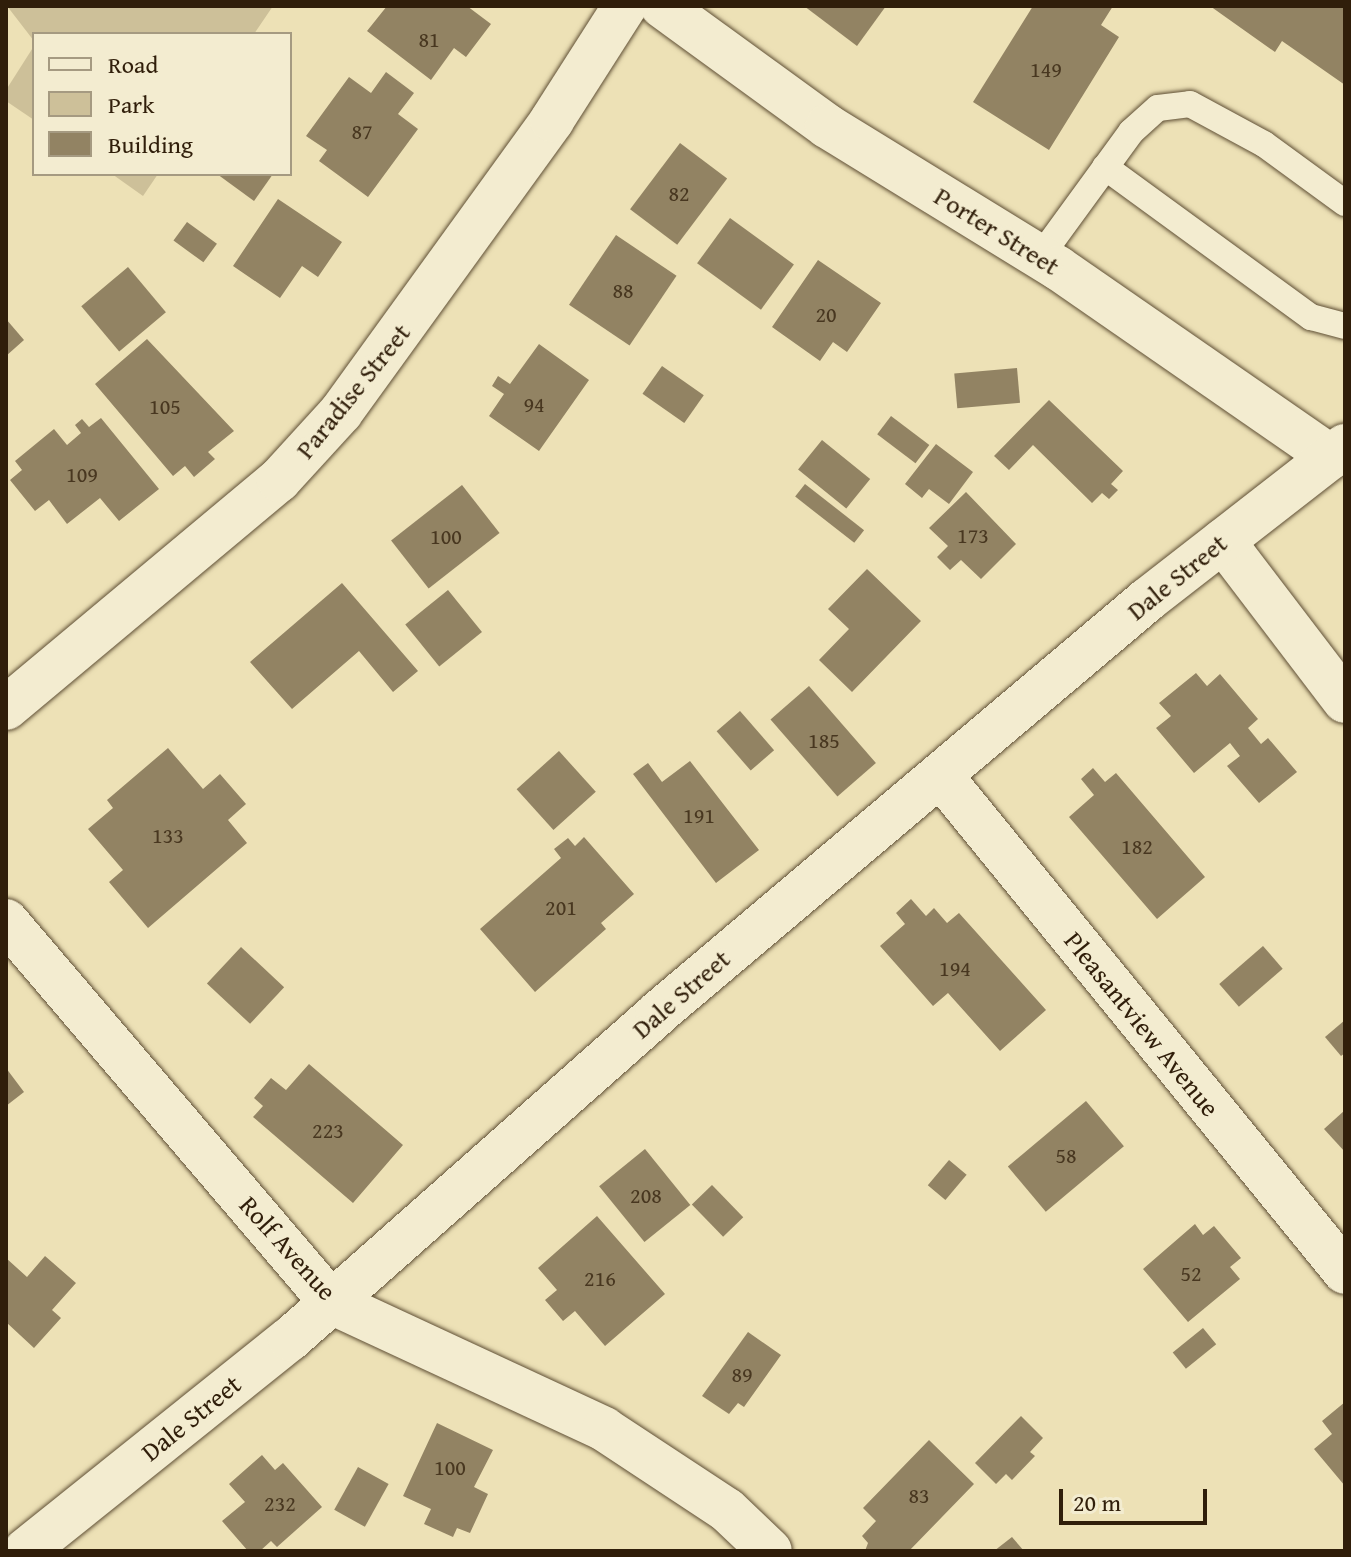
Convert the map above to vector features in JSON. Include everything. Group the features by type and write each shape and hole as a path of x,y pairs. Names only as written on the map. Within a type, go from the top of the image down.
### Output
{"street":[{"name":"Paradise Street","path":"6,708 279,480 341,412 552,120 625,6"},
{"name":"Porter Street","path":"662,6 827,126 1040,257 1338,452"},
{"name":"Dale Street","path":"25,1551 331,1302 658,1013 940,775 1223,541 1338,452"},
{"path":"1223,541 1345,701"},
{"name":"Pleasantview Avenue","path":"940,775 1345,1272"},
{"name":"Rolf Avenue","path":"6,921 331,1302 604,1429 727,1510 770,1551"}],"lane":[{"path":"1040,257 1105,167 1158,108 1190,104 1264,144 1345,203"},
{"path":"1105,167 1311,317 1345,326"}],"green space":[{"path":"7,6 273,6 255,32 32,32 32,38"},
{"path":"32,49 32,119 6,101 6,90"},
{"path":"115,176 157,176 143,196"}],"building":[{"path":"387,6 467,6 491,24 466,57 454,48 431,80 367,31"},
{"path":"804,6 886,6 857,46"},
{"path":"1033,6 1113,6 1101,25 1119,37 1049,150 973,102"},
{"path":"1210,6 1345,6 1345,85 1282,41 1275,52"},
{"path":"386,72 414,93 398,114 418,129 368,197 319,161 327,150 306,136 349,77 371,93"},
{"path":"680,143 727,179 677,245 630,209"},
{"path":"220,176 272,176 254,201"},
{"path":"278,199 342,242 318,277 302,266 280,298 233,266"},
{"path":"730,218 794,264 761,310 697,263"},
{"path":"187,222 217,244 203,262 173,241"},
{"path":"616,235 677,276 630,345 569,305"},
{"path":"818,260 881,303 847,352 833,342 820,361 772,327"},
{"path":"128,267 166,312 119,351 81,306"},
{"path":"6,319 24,340 6,356"},
{"path":"147,339 234,431 208,452 215,459 194,477 185,466 173,476 95,384"},
{"path":"539,344 589,380 539,451 489,416 504,394 492,386 498,376 510,384"},
{"path":"662,366 704,395 684,423 642,394"},
{"path":"1017,368 1020,403 957,408 954,373"},
{"path":"1049,400 1123,471 1111,484 1118,490 1109,499 1102,493 1092,503 1033,445 1009,470 994,456"},
{"path":"891,416 929,445 915,463 877,434"},
{"path":"101,418 159,489 119,521 100,498 67,524 49,500 35,511 10,480 22,470 15,461 54,429 67,445 81,433 75,425 82,419 89,427"},
{"path":"822,440 870,479 846,509 798,470"},
{"path":"936,444 973,472 949,504 929,489 922,498 905,484"},
{"path":"805,484 864,530 854,543 795,497"},
{"path":"462,485 500,533 429,588 391,540"},
{"path":"966,492 1016,544 981,579 961,560 950,570 937,557 948,546 929,528"},
{"path":"867,569 921,621 852,692 819,660 849,629 828,609"},
{"path":"342,583 418,671 393,692 359,651 292,709 250,662"},
{"path":"448,590 482,632 439,667 405,625"},
{"path":"1196,673 1207,686 1220,674 1258,719 1248,728 1261,744 1268,738 1297,772 1259,803 1227,766 1240,756 1230,743 1194,773 1156,728 1171,716 1159,703"},
{"path":"809,686 876,763 837,796 771,719"},
{"path":"740,711 774,750 751,771 717,731"},
{"path":"168,748 203,789 220,774 246,804 228,820 247,843 148,928 109,882 123,870 88,829 113,808 107,800"},
{"path":"559,751 596,792 553,830 517,789"},
{"path":"690,761 759,850 716,883 633,774 648,763 662,782"},
{"path":"1093,768 1105,782 1116,773 1205,877 1157,919 1069,817 1094,795 1081,779"},
{"path":"584,837 634,894 601,923 606,929 535,992 480,929 561,858 554,849 568,838 575,846"},
{"path":"911,899 926,916 934,908 947,923 959,913 1046,1010 1000,1051 948,993 933,1006 880,946 905,924 896,913"},
{"path":"1263,946 1283,969 1239,1007 1219,984"},
{"path":"241,947 284,987 250,1024 207,984"},
{"path":"1345,1020 1345,1053 1341,1056 1325,1037"},
{"path":"309,1064 403,1145 353,1203 253,1117 263,1106 254,1098 271,1078 286,1090"},
{"path":"6,1068 24,1092 6,1106"},
{"path":"1086,1101 1124,1146 1046,1212 1008,1167"},
{"path":"1345,1110 1345,1152 1324,1129"},
{"path":"645,1149 690,1205 644,1242 599,1186"},
{"path":"949,1160 967,1175 945,1200 928,1185"},
{"path":"712,1185 743,1217 723,1237 692,1204"},
{"path":"597,1216 665,1294 605,1346 575,1311 563,1321 545,1300 557,1290 538,1268"},
{"path":"1195,1224 1203,1235 1214,1226 1241,1258 1230,1267 1240,1279 1188,1322 1143,1269"},
{"path":"45,1256 76,1283 52,1310 61,1318 34,1348 6,1322 6,1258 27,1277"},
{"path":"1203,1328 1216,1344 1186,1369 1173,1353"},
{"path":"748,1332 781,1355 744,1407 738,1403 729,1414 702,1396"},
{"path":"1345,1402 1345,1486 1314,1449 1332,1434 1322,1421"},
{"path":"1021,1416 1043,1438 1030,1452 1035,1456 1012,1480 1006,1474 996,1484 975,1463"},
{"path":"437,1423 493,1450 474,1487 488,1494 470,1533 457,1528 453,1537 424,1524 431,1509 403,1496"},
{"path":"929,1440 974,1484 909,1551 865,1551 868,1543 862,1536 876,1521 863,1508"},
{"path":"262,1455 275,1470 283,1463 322,1507 277,1547 271,1541 260,1551 248,1551 222,1521 245,1502 229,1484"},
{"path":"358,1467 389,1484 365,1527 334,1510"},
{"path":"1012,1537 1024,1551 994,1551"}]}
